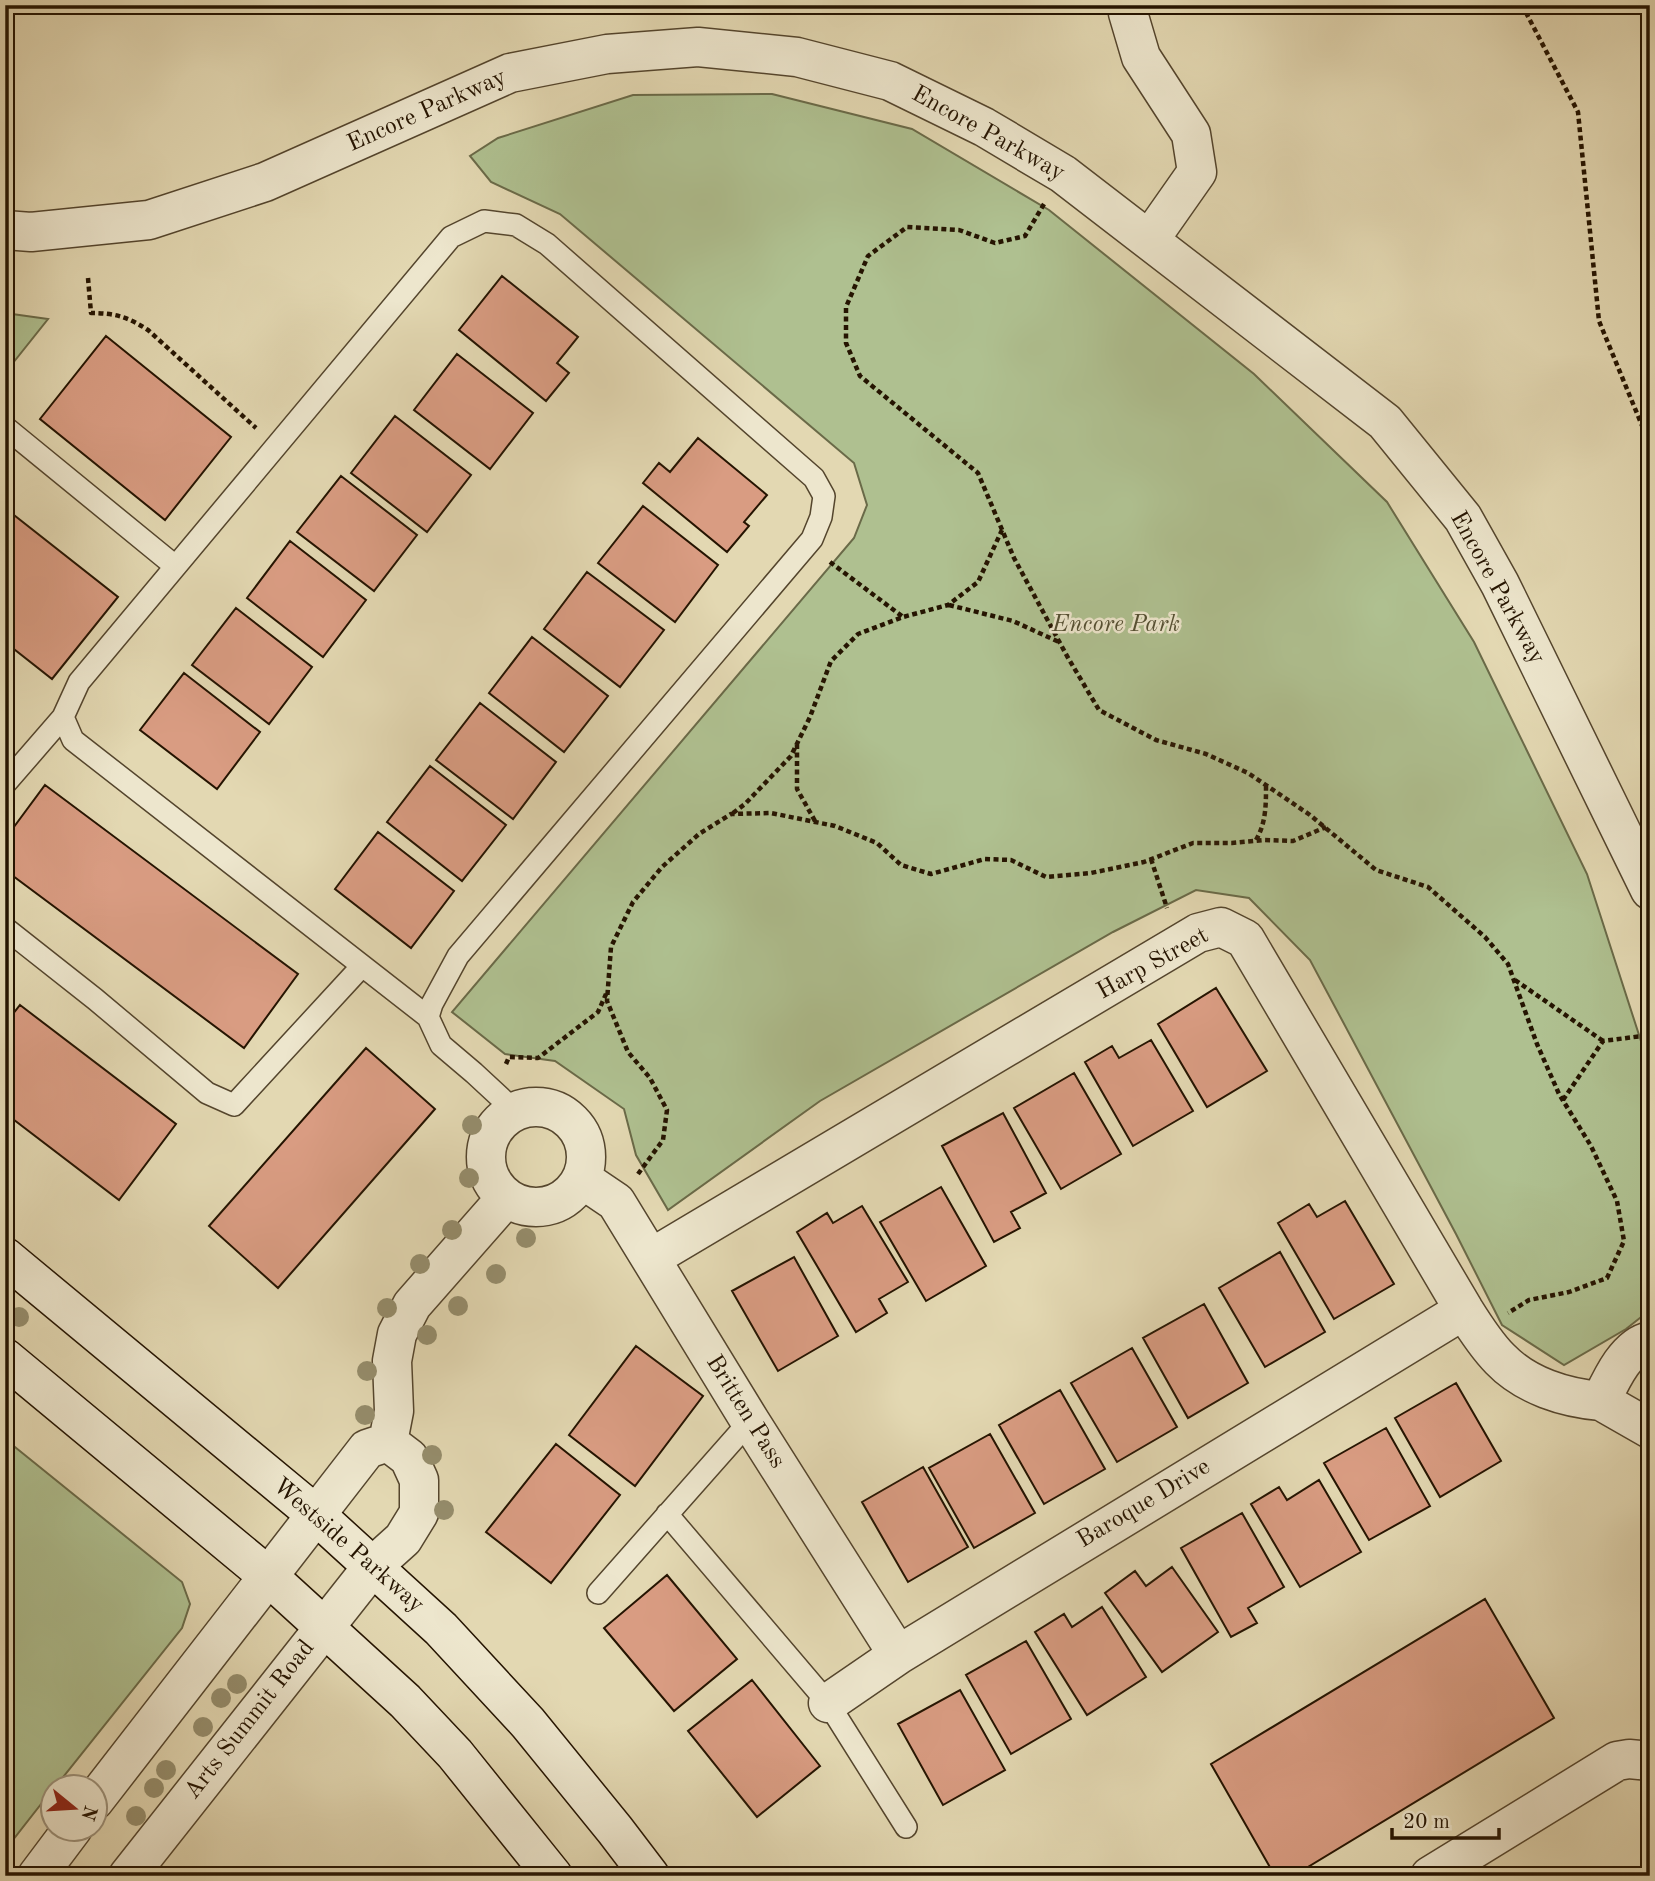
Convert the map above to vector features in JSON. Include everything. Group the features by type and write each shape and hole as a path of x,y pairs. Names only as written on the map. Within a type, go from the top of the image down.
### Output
{"street":[{"path":"1129,5 1128,13 1141,57 1191,134 1197,172 1150,239"},
{"name":"Encore Parkway","path":"5,230 31,232 149,220 265,183 510,73 607,54 698,47 797,57 890,81 984,127 1063,174 1385,422 1463,518 1500,584 1650,890"},
{"name":"Harp Street","path":"651,1258 1198,933 1221,927 1245,939 1471,1320 1501,1360 1533,1384 1579,1399 1601,1401 1650,1429"},
{"path":"504,1100 522,1108 538,1106 555,1109 569,1118 580,1131 586,1147 582,1180 572,1193 558,1202 542,1207 518,1202 497,1190 488,1176 485,1159 487,1143 495,1127 506,1115 504,1100"},
{"name":"Britten Pass","path":"582,1180 616,1202 898,1655"},
{"path":"108,1783 367,1449 388,1442 394,1411 392,1361 397,1335 412,1305 518,1202"},
{"name":"Westside Parkway","path":"5,1258 315,1514 441,1629 487,1677 578,1783 650,1876"},
{"name":"Baroque Drive","path":"828,1703 898,1655 1471,1320"},
{"path":"1601,1401 1617,1368 1640,1343 1650,1341"},
{"path":"5,1358 268,1576 405,1701 456,1754 553,1876"},
{"name":"Arts Summit Road","path":"128,1876 373,1566 403,1539 419,1513 419,1480 409,1458 388,1442"},
{"path":"1430,1876 1617,1761 1650,1761"},
{"path":"37,1876 63,1842"}],"lane":[{"path":"5,784 63,717 79,682 451,237 484,220 516,225 547,244 814,478 824,496 821,517 812,539 458,956 432,1004 428,1017"},
{"path":"5,427 175,566"},
{"path":"63,717 74,740 428,1017 441,1045 504,1100"},
{"path":"5,928 207,1093 234,1105 362,966"},
{"path":"597,1592 750,1421"},
{"path":"667,1514 828,1703 906,1827"}],"path":[{"path":"1521,5 1578,112 1599,321 1650,445"},
{"path":"1063,174 1025,236 995,243 960,230 907,227 868,256 846,307 846,343 860,376 978,473 1014,558 1099,710 1156,740 1206,754 1266,785 1310,814 1376,870 1428,887 1485,937 1508,964 1537,1044 1563,1100 1591,1146 1617,1201 1624,1241 1607,1278 1569,1292 1529,1300 1471,1320"},
{"path":"88,278 92,313 111,313 131,319 148,330 276,446"},
{"path":"616,1202 663,1140 667,1110 650,1078 628,1052 607,1001 611,947 633,902 662,867 699,834 745,804 791,756 810,717 831,661 858,634 903,617 948,605 978,582 1002,530"},
{"path":"806,545 903,617"},
{"path":"948,605 1013,621 1059,642"},
{"path":"797,743 797,789 816,822"},
{"path":"1256,840 1262,831 1266,809 1266,785"},
{"path":"732,814 771,813 835,826 877,843 901,865 931,874 985,859 1011,860 1046,877 1091,873 1151,859 1193,843 1293,841 1326,827"},
{"path":"1151,859 1180,945"},
{"path":"1515,980 1604,1041 1650,1035"},
{"path":"504,1100 509,1057 538,1058 598,1012 607,990"},
{"path":"1563,1100 1604,1041"}],"green space":[{"name":"Encore Park","path":"772,94 912,129 1049,210 1254,374 1387,502 1474,642 1587,874 1650,1069 1650,1310 1626,1329 1564,1365 1502,1325 1310,960 1249,898 1196,890 1113,932 820,1101 668,1210 636,1155 624,1109 555,1061 505,1054 452,1012 854,538 867,505 854,463 560,214 491,182 470,156 498,138 633,95"},
{"path":"5,313 48,319 5,373"},
{"path":"5,1439 182,1582 190,1604 182,1628 67,1772 38,1772 38,1808 5,1850"}],"building":[{"path":"502,276 578,337 557,363 569,373 546,401 459,330"},
{"path":"106,336 231,437 165,520 40,419"},
{"path":"457,354 533,413 490,469 414,410"},
{"path":"395,416 471,475 427,532 351,473"},
{"path":"698,438 767,495 744,522 749,526 727,552 643,483 659,463 670,472"},
{"path":"341,476 417,535 374,591 297,532"},
{"path":"643,506 718,565 675,622 598,563"},
{"path":"5,508 118,597 52,679 5,642"},
{"path":"290,541 366,600 323,657 247,598"},
{"path":"587,572 664,630 620,687 544,629"},
{"path":"236,608 312,667 269,724 192,665"},
{"path":"532,637 608,696 564,752 489,693"},
{"path":"184,673 260,732 217,789 140,730"},
{"path":"480,703 556,762 513,819 436,760"},
{"path":"430,766 506,825 462,881 387,822"},
{"path":"45,785 298,974 244,1048 5,870 5,839"},
{"path":"378,832 454,891 411,948 335,889"},
{"path":"1216,988 1267,1071 1207,1107 1158,1024"},
{"path":"20,1005 176,1124 119,1200 5,1113 5,1024"},
{"path":"1151,1040 1193,1111 1133,1146 1085,1062 1112,1046 1119,1058"},
{"path":"366,1048 435,1109 278,1288 209,1226"},
{"path":"1074,1073 1121,1154 1061,1189 1014,1108"},
{"path":"1003,1113 1046,1193 1011,1212 1020,1228 994,1242 942,1146"},
{"path":"941,1187 986,1266 926,1301 880,1222"},
{"path":"1345,1201 1394,1284 1334,1319 1278,1223 1309,1204 1317,1217"},
{"path":"862,1206 908,1282 879,1299 887,1313 856,1332 797,1232 827,1213 833,1223"},
{"path":"1280,1252 1325,1332 1265,1367 1219,1288"},
{"path":"794,1257 838,1336 778,1371 732,1291"},
{"path":"1204,1304 1248,1383 1188,1418 1143,1338"},
{"path":"636,1346 703,1396 635,1486 569,1435"},
{"path":"1132,1348 1177,1427 1117,1462 1071,1383"},
{"path":"1456,1383 1501,1461 1440,1497 1395,1418"},
{"path":"1060,1390 1105,1469 1044,1504 999,1425"},
{"path":"1386,1428 1430,1506 1369,1540 1324,1463"},
{"path":"990,1434 1035,1513 974,1548 929,1468"},
{"path":"556,1444 620,1495 551,1583 486,1532"},
{"path":"923,1467 968,1547 908,1582 862,1502"},
{"path":"1319,1480 1361,1552 1300,1587 1251,1504 1279,1487 1287,1500"},
{"path":"1242,1513 1284,1587 1248,1608 1257,1623 1231,1637 1181,1548"},
{"path":"1172,1567 1218,1632 1162,1672 1105,1593 1135,1571 1146,1586"},
{"path":"667,1575 737,1659 674,1711 604,1628"},
{"path":"1485,1599 1554,1718 1293,1876 1275,1876 1211,1764"},
{"path":"1102,1607 1146,1677 1087,1715 1035,1632 1064,1614 1072,1627"},
{"path":"1026,1641 1071,1719 1011,1754 966,1675"},
{"path":"752,1680 820,1766 757,1817 688,1731"},
{"path":"960,1690 1005,1770 943,1805 898,1724"}]}
